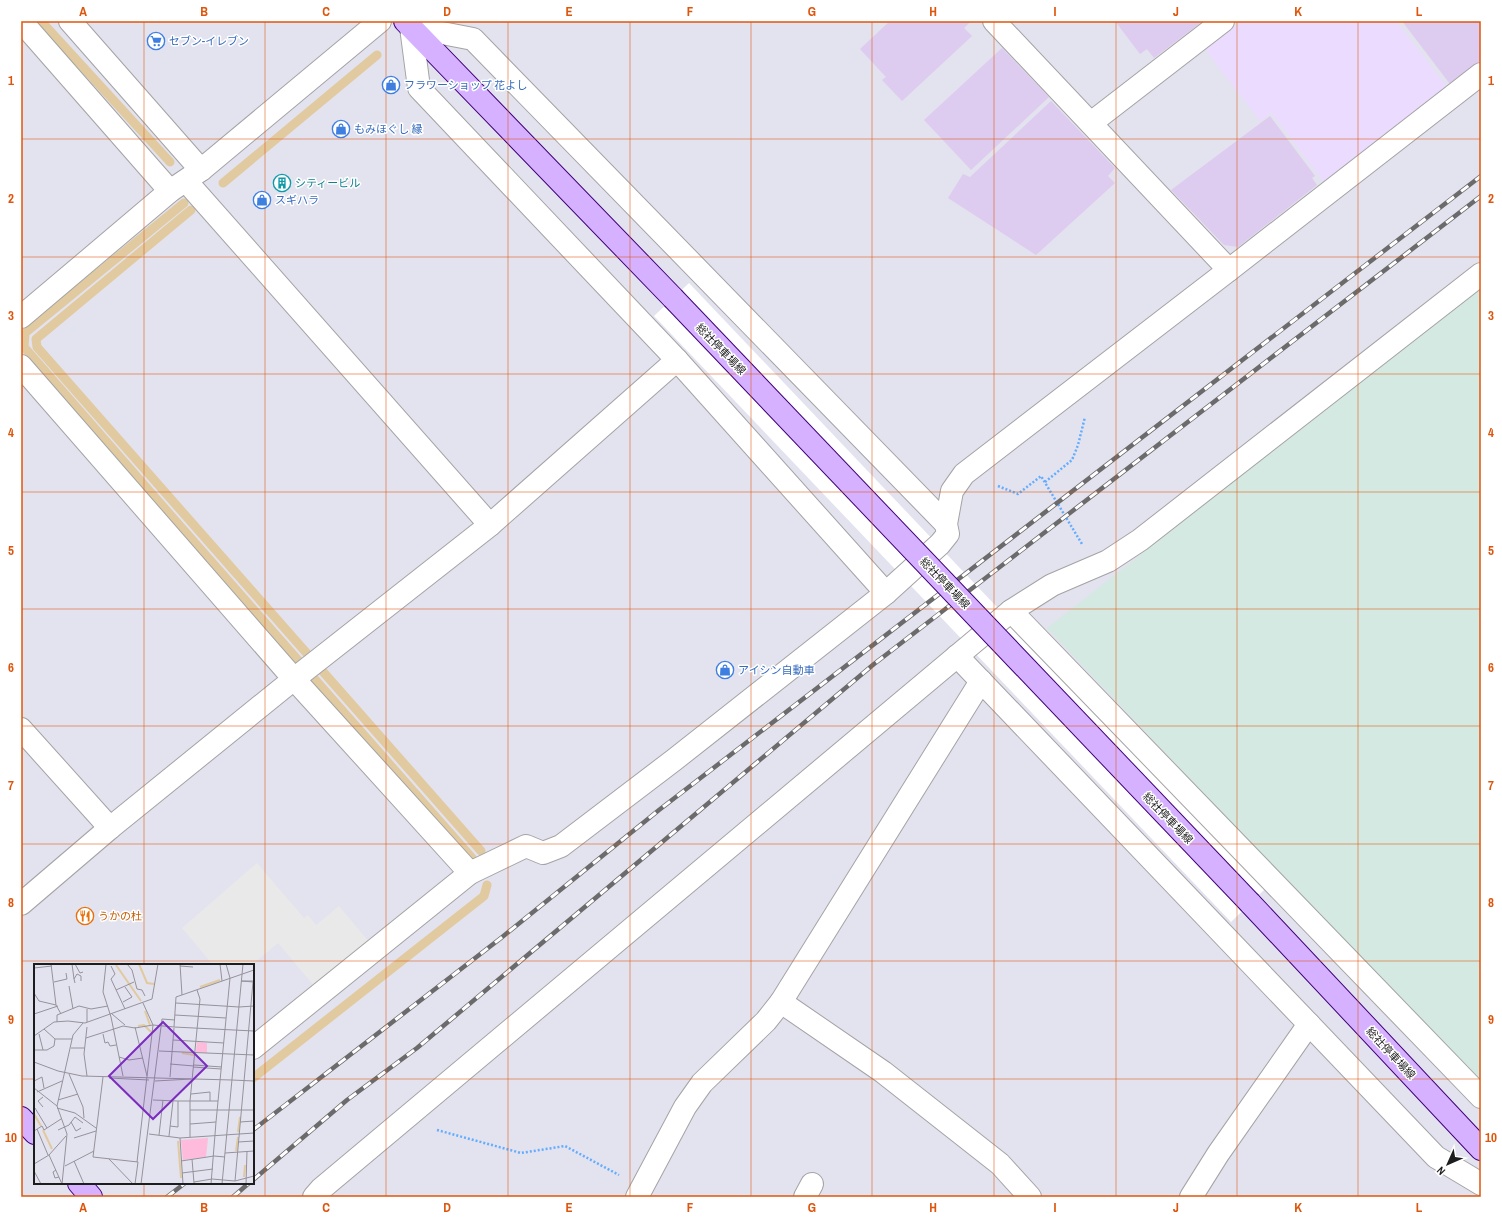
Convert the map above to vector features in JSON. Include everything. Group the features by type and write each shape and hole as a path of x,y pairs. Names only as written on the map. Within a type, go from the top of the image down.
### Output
{"main road":[{"name":"総社停車場線","path":"408,24 673,298 1250,903 1481,1149"},
{"path":"21,1118 34,1132"}],"street":[{"path":"21,21 186,181 490,525"},
{"path":"70,21 186,181"},
{"path":"21,317 380,21"},
{"path":"994,21 1229,270"},
{"path":"1091,123 1223,21"},
{"path":"886,593 677,360 419,88 408,24 473,39 946,524"},
{"path":"254,1047 470,873 526,846 543,853 561,846 674,760 886,593 940,544 948,534 946,524 952,491 964,474 1481,74"},
{"path":"314,1197 333,1178 1011,611 1052,585 1108,561 1140,540 1481,274"},
{"path":"21,904 110,828 298,675 490,525 677,360"},
{"path":"21,366 298,675 470,873"},
{"path":"1011,611 1481,1097"},
{"path":"957,656 1436,1157 1481,1184"},
{"path":"640,1192 685,1107 702,1083 766,1021 781,1002 981,681"},
{"path":"21,729 110,828"},
{"path":"781,1002 889,1076 1000,1164 1030,1197"},
{"path":"1191,1197 1218,1154 1309,1024"}],"path":[{"path":"1045,482 1072,460 1078,445 1085,417"},
{"path":"998,486 1018,494 1041,476 1084,546"},
{"path":"437,1130 521,1153 565,1146 640,1192"}],"shaded area":[{"path":"890,21 971,21 964,28 972,36 902,101 882,80 886,77 860,49"},
{"path":"1115,21 1203,21 1154,58 1147,49 1140,54"},
{"path":"1242,21 1396,21 1448,88 1324,182 1272,113 1260,121 1205,49"},
{"path":"1402,21 1481,21 1481,60 1450,84"},
{"path":"1002,48 1049,97 971,170 924,120"},
{"path":"1051,101 1115,168 1108,176 1115,183 1036,255 948,198 963,174 970,177"},
{"path":"1270,116 1315,176 1312,178 1317,185 1238,247 1224,245 1171,190"},
{"path":"1481,289 1481,1086 1047,628"},
{"path":"257,863 304,918 308,915 316,925 339,906 370,943 315,987 278,943 253,964 212,964 182,928"}],"pier":[{"path":"689,283 1265,889 1231,922 654,316"}],"waterway":[{"path":"41,21 170,162"},
{"path":"223,183 377,55"},
{"path":"184,203 25,333 24,347 472,858"},
{"path":"191,210 36,339 37,347 481,851"},
{"path":"254,1077 484,896 487,885"}],"railway":[{"path":"254,1129 501,938 659,810 1481,176"},
{"path":"254,1179 347,1100 417,1048 874,664 1481,196"},
{"path":"167,1197 184,1184"},
{"path":"233,1197 248,1184"}],"place":[{"name":"セブン-イレブン","path":"156,41"},
{"name":"フラワーショップ 花よし","path":"391,85"},
{"name":"もみほぐし 縁","path":"341,129"},
{"name":"シティービル","path":"282,183"},
{"name":"スギハラ","path":"262,200"},
{"name":"アイシン自動車","path":"725,670"},
{"name":"うかの杜","path":"85,916"}]}
